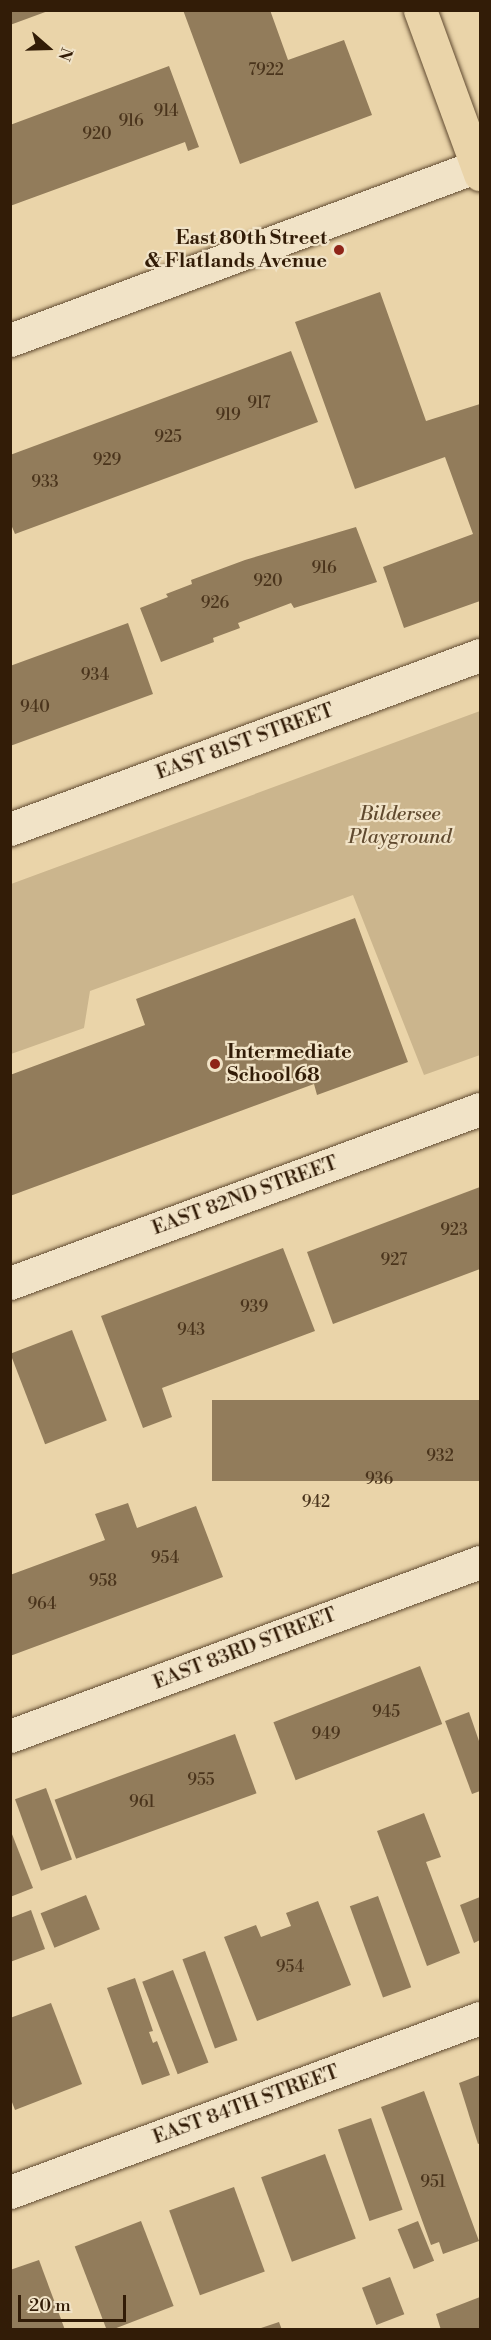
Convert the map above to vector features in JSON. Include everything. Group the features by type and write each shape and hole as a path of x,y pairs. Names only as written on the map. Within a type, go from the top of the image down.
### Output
{"main road":[{"path":"420,10 480,168"}],"street":[{"path":"10,340 480,168"},
{"name":"EAST 81ST STREET","path":"10,829 480,655"},
{"name":"EAST 82ND STREET","path":"10,1283 480,1109"},
{"name":"EAST 83RD STREET","path":"10,1736 480,1562"},
{"name":"EAST 84TH STREET","path":"10,2192 480,2018"}],"green space":[{"name":"Bildersee Playground","path":"480,711 480,1055 424,1075 353,895 90,991 84,1028 11,1054 11,884"}],"building":[{"path":"10,10 48,10 48,11 10,25"},
{"path":"183,10 270,10 288,60 344,40 372,115 240,164"},
{"path":"169,66 199,147 188,151 185,142 10,206 10,125"},
{"path":"380,292 426,421 480,404 480,601 404,628 383,567 473,534 445,457 355,489 295,322"},
{"path":"291,351 318,422 15,534 10,522 10,455"},
{"path":"356,527 377,582 294,608 291,603 238,623 240,628 213,638 214,642 161,662 140,608 168,597 166,594 192,584 191,580 245,560"},
{"path":"128,623 153,694 10,746 10,666"},
{"name":"Intermediate School 68","path":"355,918 408,1062 317,1095 314,1084 10,1196 10,1075 145,1025 136,999"},
{"path":"480,1187 480,1269 333,1324 307,1252"},
{"path":"283,1248 315,1331 162,1388 172,1417 143,1428 101,1316"},
{"path":"72,1330 107,1421 45,1444 10,1354"},
{"path":"212,1400 480,1400 480,1481 212,1481"},
{"path":"128,1503 137,1528 196,1506 223,1577 10,1656 10,1575 105,1540 95,1514"},
{"path":"420,1666 442,1724 296,1780 273,1722"},
{"path":"469,1712 480,1744 480,1791 472,1794 445,1721"},
{"path":"235,1734 257,1793 76,1859 55,1800"},
{"path":"46,1788 72,1859 41,1871 15,1799"},
{"path":"424,1813 441,1857 426,1862 460,1953 427,1966 377,1831"},
{"path":"10,1829 33,1888 10,1897"},
{"path":"86,1895 100,1929 54,1948 41,1913"},
{"path":"378,1896 411,1987 383,1997 350,1906"},
{"path":"480,1897 480,1940 474,1943 460,1905"},
{"path":"318,1901 351,1985 257,2021 224,1937 256,1925 261,1937 291,1926 286,1913"},
{"path":"31,1910 45,1949 10,1962 10,1918"},
{"path":"205,1951 237,2040 215,2048 182,1959"},
{"path":"173,1970 208,2062 178,2074 142,1982"},
{"path":"135,1978 153,2031 149,2032 153,2043 157,2041 170,2075 142,2085 107,1988"},
{"path":"51,2003 82,2084 15,2110 10,2097 10,2018"},
{"path":"480,2075 480,2143 478,2144 459,2083"},
{"path":"424,2091 479,2241 443,2254 439,2242 431,2245 381,2107"},
{"path":"371,2118 403,2210 369,2221 338,2129"},
{"path":"325,2154 356,2239 292,2262 261,2177"},
{"path":"234,2187 265,2272 200,2295 169,2211"},
{"path":"141,2221 174,2306 107,2330 75,2246"},
{"path":"418,2221 434,2261 414,2269 398,2229"},
{"path":"39,2260 65,2330 10,2330 10,2270"},
{"path":"390,2277 404,2314 376,2325 362,2288"},
{"path":"480,2297 480,2330 441,2330 436,2314"},
{"path":"279,2322 282,2330 258,2330 258,2329"}],"place":[{"name":"East 80th Street & Flatlands Avenue","path":"339,250"},
{"name":"Intermediate School 68","path":"215,1064"}]}
